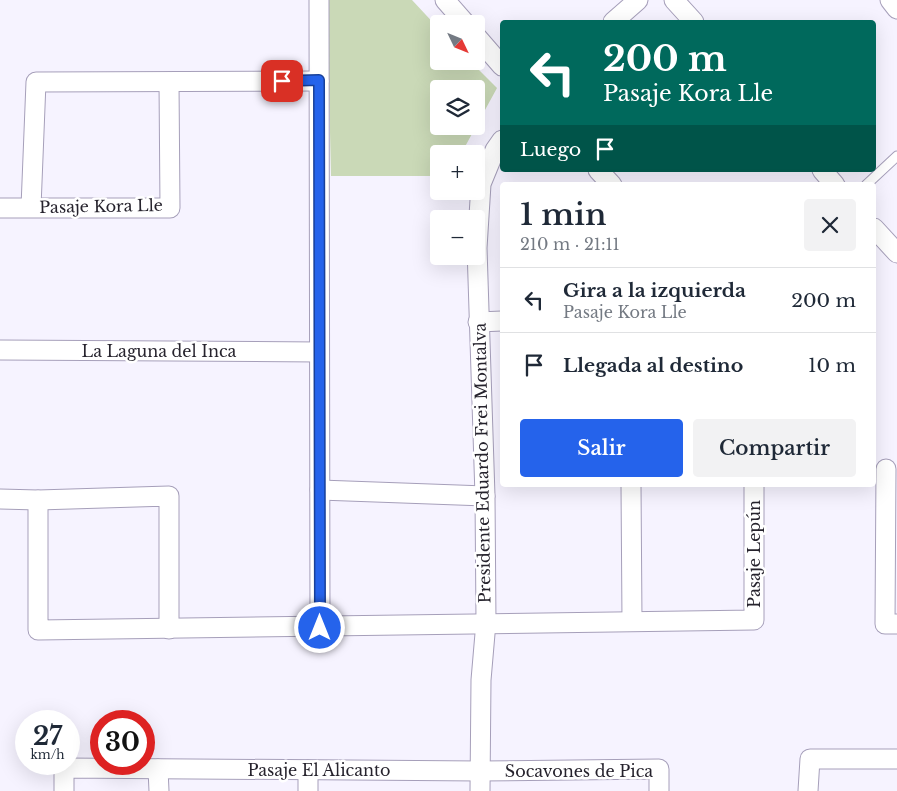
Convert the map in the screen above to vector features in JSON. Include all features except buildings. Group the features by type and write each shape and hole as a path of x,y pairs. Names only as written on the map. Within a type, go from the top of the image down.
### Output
{"street":[{"path":"318,0 320,628"},
{"path":"445,0 458,15"},
{"path":"616,20 638,0"},
{"path":"674,0 692,20"},
{"path":"890,0 897,9"},
{"path":"485,46 500,64"},
{"name":"Pasaje Kora Lle","path":"30,207 36,82 319,80"},
{"name":"Pasaje Kora Lle","path":"0,208 170,208 169,82"},
{"name":"Presidente Eduardo Frei Montalva","path":"480,791 482,680 486,622 485,496 477,248 481,184 495,150 500,143"},
{"path":"600,172 609,182"},
{"path":"824,172 832,182"},
{"path":"876,230 897,253"},
{"path":"478,322 500,321"},
{"name":"La Laguna del Inca","path":"0,350 318,352"},
{"path":"885,468 885,624 897,624"},
{"path":"630,487 632,621"},
{"name":"Pasaje Lepún","path":"38,500 38,630 320,628 486,622 754,620 754,487"},
{"path":"320,490 485,496"},
{"path":"0,498 38,500 169,496 169,629"},
{"path":"808,791 810,759 897,759"},
{"name":"Pasaje El Alicanto","path":"64,791 64,768 480,771"},
{"path":"158,769 159,791"},
{"name":"Socavones de Pica","path":"480,771 659,769 659,791"},
{"path":"308,770 308,791"}],"lane":[{"path":"869,182 897,156"}],"green space":[{"path":"327,0 412,0 430,19 430,70 479,70 497,88 485,110 485,80 430,80 430,135 471,135 466,145 430,145 430,176 331,176"}],"route":[{"path":"282,81 319,80 320,628"}]}
